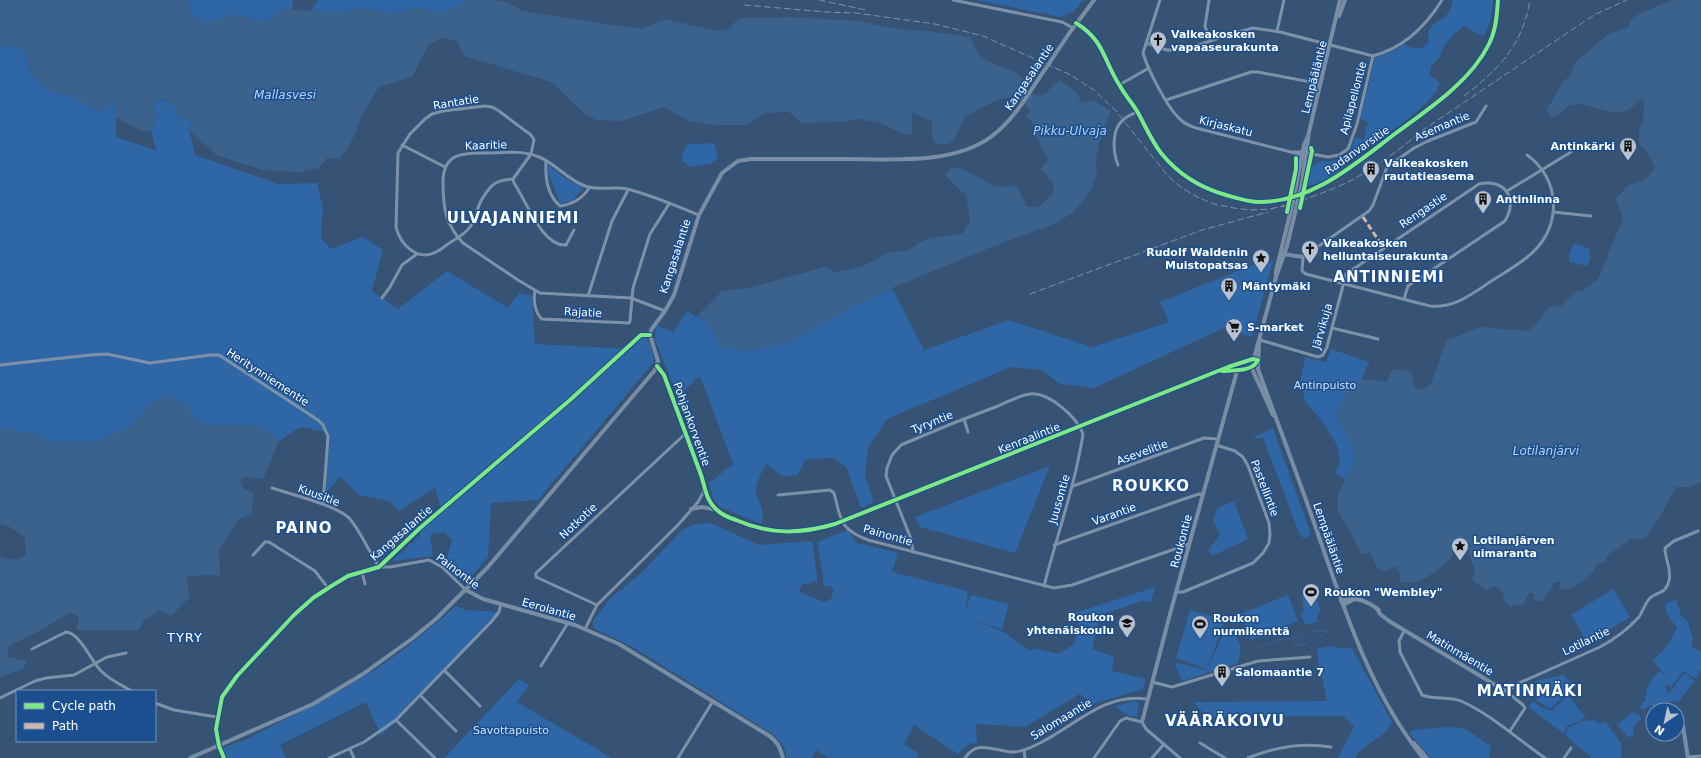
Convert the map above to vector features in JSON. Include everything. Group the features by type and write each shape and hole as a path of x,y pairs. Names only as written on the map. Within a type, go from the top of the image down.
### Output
{"street":[{"path":"953,0 1061,22 1073,28"},
{"name":"Kangasalantie","path":"219,746 216,729 217,717 222,697 237,676 303,606 348,576 379,567 420,528 570,400 641,335 650,335 651,330 665,311 674,295 699,215 718,178 726,168 738,161 751,159 907,159 938,156 977,146 1004,126 1021,107 1076,23 1094,0"},
{"name":"Kirjaskatu","path":"1160,0 1143,53 1149,68 1166,100 1179,118 1190,126 1304,154"},
{"path":"1209,0 1205,26 1210,42"},
{"path":"1277,31 1284,0"},
{"name":"Lempääläntie","path":"1336,26 1340,0"},
{"name":"Lempääläntie","path":"1284,253 1290,210 1331,45 1345,0"},
{"path":"1146,43 1167,50 1180,50 1253,28 1277,31 1373,56 1385,53 1404,42 1428,21 1442,0"},
{"name":"Radanvarsitie","path":"1076,23 1087,30 1096,39 1103,50 1119,85 1137,112 1148,134 1161,154 1194,182 1214,192 1248,201 1258,202 1287,199 1333,179 1410,123 1462,81 1475,66 1489,44 1496,26 1498,0"},
{"name":"Apilapellontie","path":"1304,154 1328,157 1339,155 1348,149 1357,124 1373,56"},
{"path":"1119,85 1149,68"},
{"path":"1166,100 1251,72 1321,84"},
{"name":"Rantatie","path":"417,254 408,248 398,235 396,227 398,154 402,145 410,134 424,119 432,114 485,106 499,111 531,134 534,140 532,154"},
{"name":"Asemantie","path":"1303,257 1369,211 1373,205 1387,167 1414,148 1476,122 1486,106"},
{"path":"1118,165 1114,147 1117,129 1123,120 1137,112"},
{"path":"402,145 445,167 443,175 444,210 458,238 463,243 535,291 545,294 631,298 665,311"},
{"name":"Kaaritie","path":"445,167 455,157 467,153 512,152 532,154 546,161 582,185 628,190 699,215"},
{"path":"1404,299 1408,286 1505,221 1511,208 1507,191 1572,152"},
{"path":"382,298 402,265 417,254 430,254 436,252 458,238 470,228 474,221 478,206 488,190 494,184 503,180 513,179 532,154"},
{"name":"Lempääläntie","path":"1304,154 1302,183 1296,209 1284,253 1276,271 1276,277 1260,342 1257,345 1255,360 1342,603 1363,655 1380,690 1423,758"},
{"path":"1284,253 1303,257 1301,269 1304,273 1430,306 1456,303 1463,300 1525,259 1534,250 1548,230 1553,212 1552,188 1542,169 1527,156"},
{"path":"546,161 546,176 551,197 560,206 577,201 590,187"},
{"path":"513,179 543,233 549,239 556,243 566,245 574,230"},
{"name":"Rengastie","path":"1343,284 1346,274 1355,266 1479,184 1488,182 1496,183 1507,191"},
{"path":"588,296 612,220 628,190"},
{"path":"631,298 653,228 669,204"},
{"path":"1553,212 1591,216"},
{"name":"Järvikuja","path":"1260,342 1321,356 1326,352 1343,284"},
{"name":"Rajatie","path":"535,291 534,297 536,310 542,319 625,324 630,321 631,298"},
{"path":"1332,328 1378,339"},
{"name":"Pohjankorventie","path":"650,335 658,361 657,366 661,369 664,375 701,475 704,491"},
{"name":"Heritynniementie","path":"0,365 107,354 150,363 219,355 318,420 323,425 328,436 323,504"},
{"path":"1252,366 1255,360"},
{"name":"Kenraalintie","path":"842,521 1236,365 1255,360"},
{"name":"Roukontie","path":"1142,722 1217,439 1237,370 1236,365"},
{"path":"190,758 313,704 363,674 413,638 466,590 488,567 657,366"},
{"name":"Lempääläntie","path":"1252,366 1277,423"},
{"name":"Kenraalintie","path":"1222,371 1237,370 1252,366"},
{"name":"Tyryntie","path":"913,552 911,539 886,476 889,460 896,449 908,442 1029,394 1038,394 1046,397 1074,418 1080,427"},
{"path":"964,419 968,432"},
{"name":"Juusontie","path":"1044,586 1054,545 1073,486 1083,434 1080,427"},
{"name":"Notkotie","path":"597,605 536,577 536,573 685,434"},
{"name":"Asevelitie","path":"1073,486 1204,438 1217,439"},
{"name":"Pastellintie","path":"1176,592 1183,592 1253,563 1269,543 1269,523 1248,466 1243,457 1235,451 1216,445"},
{"name":"Kuusitie","path":"272,488 323,504 341,512 349,518 379,567"},
{"path":"691,509 702,507 717,511 746,525 762,530 782,532 808,531 842,521 834,493 830,490 778,496"},
{"path":"585,629 597,605 673,530 698,502 704,491 717,511"},
{"name":"Varantie","path":"1054,545 1181,500 1202,495"},
{"name":"Painontie","path":"842,521 848,530 855,535 868,540 1044,586 1061,588 1189,544"},
{"name":"Lotilantie","path":"1506,692 1507,689 1600,647 1611,641 1626,629 1639,616 1649,599 1663,592 1669,583 1670,573 1665,548 1674,541 1698,531"},
{"path":"253,555 265,542 269,542 315,571 328,588"},
{"name":"Painontie","path":"379,567 390,567 429,560 442,568 474,596 501,604"},
{"path":"362,572 365,584"},
{"name":"Matinmäentie","path":"1342,603 1351,598 1365,600 1381,612 1384,617 1404,631 1506,692 1525,707 1510,732"},
{"path":"329,758 350,749 396,720 492,622 499,612 501,604"},
{"name":"Eerolantie","path":"501,604 585,629 628,649 775,740 780,746 784,758"},
{"path":"541,666 568,623"},
{"path":"1404,631 1399,641 1400,652 1420,693 1425,696 1447,697 1459,700 1510,732 1516,738 1545,758"},
{"path":"32,650 66,632 69,633 76,636 94,662 111,680 130,690"},
{"path":"0,698 36,680 74,675 94,662 107,657 126,653"},
{"path":"1152,682 1172,687 1258,660 1310,657"},
{"path":"445,671 480,706"},
{"path":"420,695 456,731"},
{"name":"Salomaantie","path":"965,758 969,752 978,747 1012,752 1024,750 1038,744 1100,707 1129,698 1147,699"},
{"path":"678,758 713,701"},
{"path":"156,703 174,710 217,717"},
{"path":"1094,758 1123,718 1131,718 1142,722 1146,729 1180,758"},
{"path":"396,720 435,758"},
{"path":"1685,738 1688,757 1701,756"},
{"name":"Lempääläntie","path":"1412,742 1427,758"},
{"path":"1152,758 1164,744"},
{"path":"1200,744 1225,758"},
{"path":"1248,758 1266,751 1286,746 1305,745 1331,747"},
{"path":"219,746 224,758"},
{"path":"1564,758 1571,748"},
{"path":"350,749 354,758"},
{"path":"1024,750 1025,758"}],"green space":[{"path":"186,0 293,0 292,10 281,9 272,18 264,22 258,22 243,16 235,15 206,22 196,18"},
{"path":"318,0 469,0 444,13 435,13 419,7 390,14 363,8 341,13 310,12"},
{"path":"976,0 1084,0 1073,12 1060,17"},
{"path":"1453,0 1493,0 1491,17 1485,35 1480,35 1464,26 1455,33 1445,45 1439,58 1431,67 1430,75 1440,83 1430,99 1412,116 1362,150 1330,177 1316,184 1307,186 1310,169 1313,165 1322,161 1333,161 1349,153 1355,138 1364,139 1368,122 1360,119 1375,58 1395,50 1403,44 1412,48 1425,46 1428,42 1428,32 1431,27 1446,16"},
{"path":"11,45 20,48 27,57 29,70 46,89 55,94 68,94 101,112 111,102 116,106 116,137 156,150 151,131 157,118 153,105 156,99 167,101 176,106 192,121 189,130 195,155 278,184 317,183 323,207 321,238 331,249 363,237 383,250 372,291 398,309 447,271 508,308 519,293 532,296 535,344 633,349 633,345 644,336 651,348 654,362 538,500 491,503 488,557 469,579 459,579 445,565 452,540 444,532 430,535 433,556 392,561 421,534 419,531 441,510 435,488 399,511 389,501 359,495 340,477 325,494 327,480 326,432 300,427 279,441 267,431 248,425 203,425 193,417 187,405 152,402 131,427 96,442 50,442 38,435 0,428 0,47"},
{"path":"714,143 718,158 711,164 691,167 682,161 682,154 688,144"},
{"path":"548,165 568,180 584,188 571,201 560,203 548,172"},
{"path":"1574,244 1589,248 1591,257 1587,266 1569,262 1569,254"},
{"path":"1273,261 1252,337 1224,328 1094,388 1060,384 1042,370 1011,367 887,419 868,448 865,476 874,502 861,508 846,467 834,458 806,459 797,475 782,476 766,464 756,489 756,494 763,514 761,524 720,507 713,499 709,483 733,464 702,381 699,377 678,397 655,340 656,325 673,332 687,311 696,317 706,320 707,325 714,330 852,306 892,288 924,350 1009,320 1092,347 1169,322 1160,302 1260,262"},
{"name":"Antinpuisto","path":"1331,349 1369,362 1362,379 1353,383 1339,422 1353,445 1355,463 1346,480 1335,472 1340,463 1337,445 1321,420 1306,403 1300,383 1305,357 1326,362"},
{"path":"1273,428 1311,534 1304,539 1299,533 1263,438 1251,439"},
{"path":"1050,466 1015,553 920,527 915,517"},
{"path":"1234,501 1248,539 1212,556 1208,550 1220,535 1213,520 1217,508"},
{"path":"711,523 759,545 812,541 818,582 813,581 810,584 802,584 799,592 824,602 831,599 834,590 830,586 823,586 823,576 817,542 848,530 857,543 898,553 892,572 968,591 965,613 971,595 1009,604 1002,629 973,620 1002,631 1030,651 1034,648 1058,654 1073,644 1077,637 1079,619 1072,614 1155,587 1151,602 1142,601 1100,615 1092,649 1114,657 1112,671 1146,679 1143,689 1093,704 1080,694 1025,727 976,724 977,743 966,746 958,754 914,725 904,744 919,754 917,758 829,758 816,750 812,758 787,758 784,747 774,735 629,645 597,630 593,626 593,621 609,600 642,572 683,529 696,524"},
{"name":"Roukon \"Wembley\"","path":"1312,588 1321,610 1317,617 1317,622 1305,625 1301,615 1304,609 1302,599 1306,595 1307,589"},
{"path":"1613,589 1630,617 1588,643 1571,615"},
{"path":"1288,595 1298,621 1251,640 1240,614"},
{"path":"1676,600 1681,615 1688,622 1693,639 1691,647 1701,652 1701,670 1696,679 1683,671 1671,687 1666,685 1667,693 1671,691 1684,673 1695,681 1678,702 1645,702 1645,709 1643,710 1640,707 1646,699 1644,696 1646,695 1650,682 1660,671 1664,674 1653,661 1668,645 1677,628 1669,617 1666,610 1666,603"},
{"path":"456,606 466,610 499,612 382,735 380,734 366,702 280,745 286,758 225,758 222,748 249,738 331,696 402,651"},
{"name":"Roukon nurmikenttä","path":"1190,610 1225,620 1207,669 1176,658"},
{"path":"1225,630 1234,633 1241,646 1238,663 1182,681 1175,664 1179,663 1207,669"},
{"path":"1330,646 1347,649 1351,646 1392,722 1385,732 1363,748 1355,758 1338,758 1354,727 1344,716 1207,717 1193,702 1327,701 1317,649"},
{"path":"1563,675 1573,685 1568,693 1550,709 1536,700 1540,696 1535,681"},
{"name":"Savottapuisto","path":"519,679 529,685 517,702 612,758 444,758"},
{"path":"1568,695 1586,718 1567,726 1564,734 1529,707 1533,701 1540,707 1552,711"},
{"path":"1135,701 1139,703 1137,717 1127,715 1115,706"},
{"path":"1632,712 1639,715 1641,719 1633,726 1634,734 1629,738 1617,725"},
{"path":"1595,720 1600,724 1606,722 1621,743 1621,758 1590,758 1590,756 1565,735 1568,728 1581,721"},
{"path":"1447,727 1464,728 1491,746 1489,758 1431,758 1409,733 1413,730"}],"water":[{"name":"Mallasvesi","path":"0,0 186,0 190,10 196,18 206,22 239,15 258,22 264,22 272,18 281,9 341,13 363,8 390,14 419,7 435,13 444,13 470,0 494,0 507,2 522,11 641,29 665,19 717,31 727,29 740,18 792,17 859,21 891,28 971,37 975,48 984,59 1007,68 1020,76 1023,81 1024,88 1035,95 1043,94 1059,80 1077,93 1081,102 1094,101 1111,111 1100,141 1096,158 1097,173 1092,188 1072,213 1057,223 989,248 892,288 852,306 791,342 750,351 718,346 714,330 707,325 706,320 696,317 722,291 748,288 825,267 834,272 849,270 863,266 889,252 906,251 928,238 962,234 970,220 966,195 953,184 945,174 952,167 960,168 996,187 1017,186 1027,207 1038,207 1052,195 1054,185 1047,175 1040,170 1048,160 1037,138 1035,125 1025,115 1030,111 1026,106 1020,100 1011,97 1001,99 987,105 966,117 953,141 949,144 943,145 935,143 932,137 932,121 912,113 912,134 905,134 879,123 859,119 844,122 802,123 789,112 766,113 746,125 716,125 689,121 664,107 622,121 596,120 585,114 551,82 464,56 457,41 443,38 429,44 412,77 379,87 362,116 349,145 339,159 327,158 319,168 299,172 262,170 216,155 189,130 192,121 176,116 174,105 166,100 156,99 153,105 157,118 151,131 142,131 115,117 116,106 111,102 101,112 68,94 55,94 46,89 29,70 27,57 20,48 11,45 0,47"},
{"name":"Lotilanjärvi","path":"1671,0 1701,0 1701,482 1690,487 1676,487 1646,538 1631,539 1608,555 1604,562 1594,566 1594,571 1574,587 1559,589 1560,582 1555,582 1544,600 1535,602 1533,593 1529,593 1524,604 1511,606 1505,602 1502,590 1494,586 1487,590 1472,580 1475,570 1468,552 1471,546 1469,544 1463,548 1454,546 1451,559 1422,580 1408,583 1401,582 1399,577 1400,573 1396,566 1385,572 1377,567 1370,553 1362,554 1337,509 1338,493 1355,463 1353,445 1339,422 1336,410 1353,383 1362,379 1387,382 1391,371 1398,369 1411,372 1414,386 1421,390 1431,384 1446,341 1481,327 1528,331 1536,324 1549,307 1561,306 1576,292 1584,290 1598,279 1623,218 1616,199 1627,186 1645,180 1655,167 1646,150 1639,145 1639,130 1643,121 1644,103 1640,100 1629,109 1620,112 1606,111 1578,104 1571,105 1554,117 1550,117 1547,109 1564,80 1570,77 1575,62 1610,33 1630,26 1630,21 1639,14"},
{"path":"168,396 187,405 193,417 203,425 248,425 267,431 279,441 263,479 245,477 240,482 243,488 254,493 251,514 238,520 219,550 220,575 187,576 189,598 171,616 161,610 144,620 139,630 76,630 79,617 70,613 9,646 8,657 27,661 23,669 0,677 0,556 14,560 23,557 26,554 25,538 10,527 0,524 0,428 38,435 50,442 96,442 131,427 152,402"}],"waterway":[{"path":"1253,650 1278,640 1300,637 1312,631 1328,631"},
{"path":"1305,638 1293,646 1306,644 1328,632"}],"railway":[{"path":"819,0 866,10"},
{"path":"1464,96 1488,76 1507,55 1522,30 1527,16 1530,0"},
{"path":"1282,207 1327,191 1361,175 1389,157 1423,130 1579,25 1596,14 1627,0"},
{"path":"744,5 856,13 935,24 983,36 1069,74 1094,90 1116,111 1168,176 1182,188 1197,197 1214,204 1251,210 1270,209 1286,205"},
{"path":"1030,294 1202,230 1268,212"}],"marked path":[{"path":"1363,217 1383,247"}],"cycle path":[{"path":"1076,23 1086,30 1098,44 1114,77 1137,111 1157,148 1182,174 1199,184 1238,199 1258,202 1278,201 1315,189 1332,179 1365,157 1448,93 1472,70 1489,44 1495,28 1498,0"},
{"path":"1300,208 1312,151 1311,148"},
{"path":"1287,212 1296,169 1296,158"},
{"path":"224,758 219,746 216,729 222,697 237,676 294,615 313,598 348,576 379,567 420,528 570,400 641,335 650,335"},
{"path":"657,366 664,375 701,475 706,494 713,506 724,515 749,525 786,531 810,530 835,524 1228,367 1253,359 1258,360 1252,367 1222,371"}],"place":[{"name":"Valkeakosken vapaaseurakunta","path":"1158,55"},
{"name":"Antinkärki","path":"1628,161"},
{"name":"Valkeakosken rautatieasema","path":"1371,184"},
{"name":"Antinlinna","path":"1483,214"},
{"name":"Valkeakosken helluntaiseurakunta","path":"1310,264"},
{"name":"Rudolf Waldenin Muistopatsas","path":"1261,273"},
{"name":"Mäntymäki","path":"1229,301"},
{"name":"S-market","path":"1234,342"},
{"name":"Lotilanjärven uimaranta","path":"1460,561"},
{"name":"Roukon \"Wembley\"","path":"1311,607"},
{"name":"Roukon yhtenäiskoulu","path":"1127,638"},
{"name":"Roukon nurmikenttä","path":"1200,639"},
{"name":"Salomaantie 7","path":"1222,687"}],"district":[{"name":"ULVAJANNIEMI","path":"513,218"},
{"name":"ANTINNIEMI","path":"1389,277"},
{"name":"ROUKKO","path":"1151,486"},
{"name":"PAINO","path":"304,528"},
{"name":"TYRY","path":"185,637"},
{"name":"MATINMÄKI","path":"1530,691"},
{"name":"VÄÄRÄKOIVU","path":"1225,721"}],"water label":[{"name":"Pikku-Ulvaja","path":"1070,131"}]}
